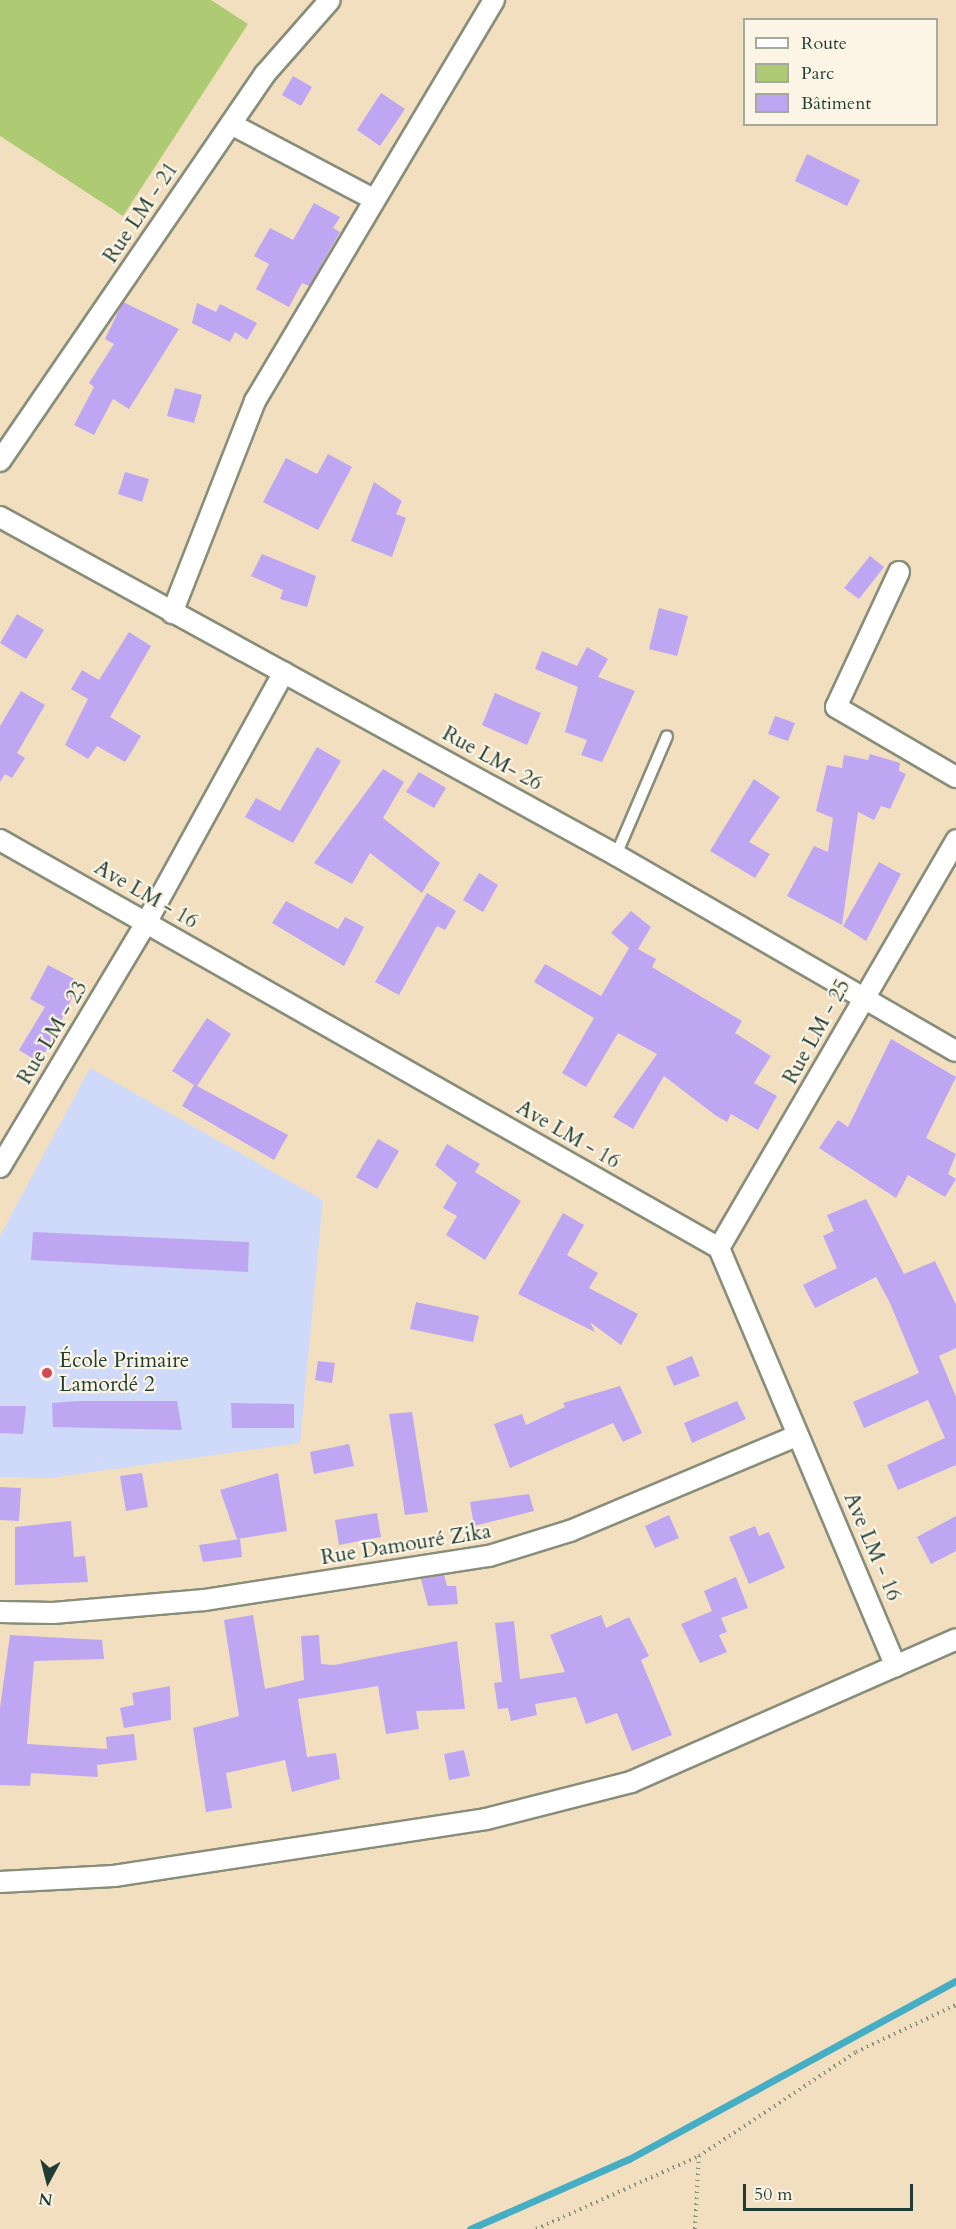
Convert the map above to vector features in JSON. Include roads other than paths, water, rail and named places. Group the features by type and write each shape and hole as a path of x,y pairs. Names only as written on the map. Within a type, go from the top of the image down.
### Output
{"street":[{"name":"Rue LM - 21","path":"0,461 265,74 330,0"},
{"path":"172,613 255,401 373,199 494,0"},
{"path":"231,124 373,199"},
{"name":"Rue LM- 26","path":"0,517 616,855 956,1051"},
{"path":"899,572 836,707 956,777"},
{"name":"Rue LM - 23","path":"0,1167 146,923 285,672"},
{"name":"Ave LM - 16","path":"0,840 719,1248 896,1666"},
{"name":"Rue LM - 25","path":"719,1248 956,840"},
{"name":"Rue Damouré Zika","path":"0,1612 53,1613 204,1600 489,1556 570,1531 798,1435"},
{"path":"0,1882 114,1876 486,1819 631,1782 956,1639"}],"lane":[{"path":"616,855 667,736"}],"waterway":[{"path":"470,2229 629,2159 956,1981"}],"place":[{"name":"École Primaire Lamordé 2","path":"47,1373"}]}
